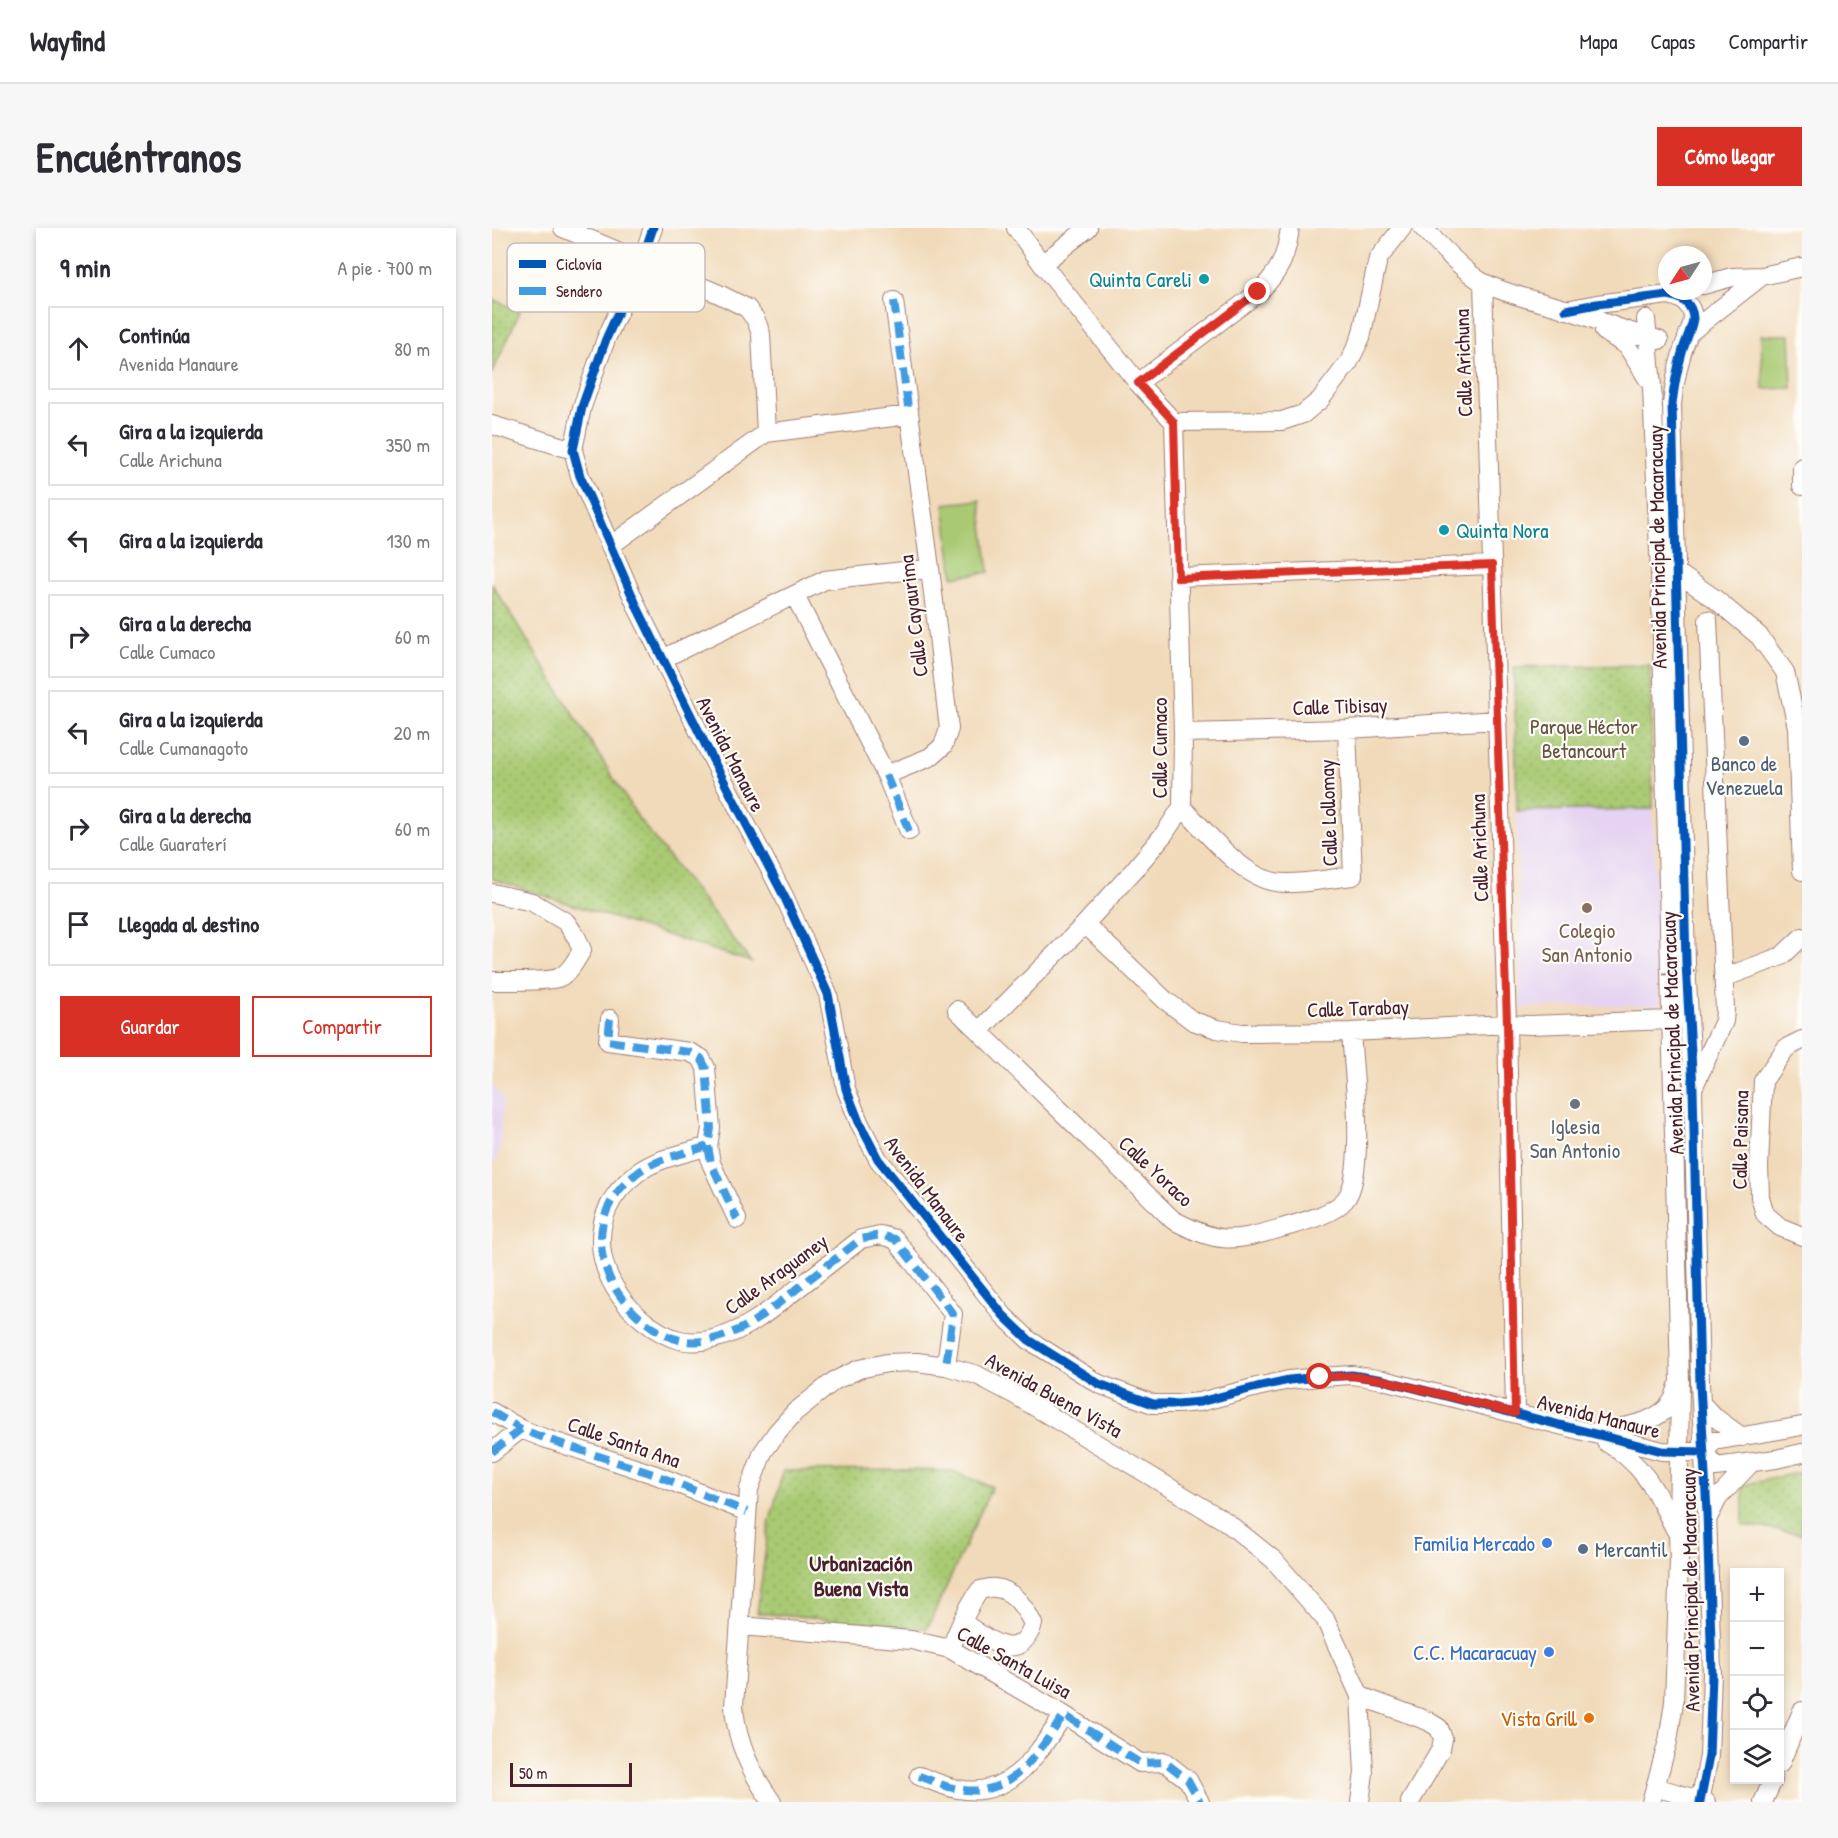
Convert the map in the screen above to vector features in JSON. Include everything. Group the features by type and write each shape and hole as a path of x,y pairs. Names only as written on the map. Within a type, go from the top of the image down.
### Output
{"street":[{"path":"562,228 596,243"},
{"name":"Avenida Manaure","path":"647,243 652,228"},
{"path":"1016,228 1042,264 1138,383 1174,422 1282,421 1303,414 1320,400 1349,362 1361,337 1378,260 1402,228"},
{"path":"1042,264 1088,228"},
{"path":"1138,383 1258,292 1275,276 1283,258 1290,228"},
{"path":"1423,228 1483,283 1538,303 1671,342 1688,335 1762,276"},
{"path":"1712,283 1732,277 1762,276 1802,267"},
{"name":"Calle Arichuna","path":"1483,283 1507,1023 1515,1413"},
{"path":"705,288 747,308 756,320 761,334 766,433"},
{"path":"1566,310 1658,296"},
{"name":"Avenida Principal de Macaracuay","path":"1653,1795 1668,1741 1674,1702 1679,1560 1680,1382 1661,598 1652,387 1655,339 1647,326 1646,319 1650,306 1658,299"},
{"name":"Avenida Principal de Macaracuay","path":"1683,300 1691,308 1692,327 1677,370 1672,404 1686,963 1693,1089 1701,1403 1712,1674 1708,1766 1702,1801"},
{"name":"Calle Cayaurima","path":"886,775 930,757 944,746 949,729 894,301"},
{"path":"1566,310 1612,335 1627,346 1652,387"},
{"name":"Avenida Manaure","path":"618,312 582,407 573,450 580,476 662,659 785,898 828,994 846,1089 859,1122 878,1159 1003,1315 1029,1340 1100,1384 1153,1404 1200,1402 1289,1380 1352,1376 1383,1380 1662,1451 1704,1452"},
{"path":"610,546 766,433 909,415"},
{"name":"Calle Cumaco","path":"979,1031 1085,924 1134,870 1164,834 1182,807 1184,733 1174,422"},
{"path":"492,425 573,450"},
{"path":"1802,467 1802,486"},
{"path":"1178,578 1492,565"},
{"path":"662,659 825,580 930,568"},
{"path":"1676,572 1714,598 1759,636 1785,672 1797,727 1802,871"},
{"path":"795,596 886,775 909,831"},
{"path":"1693,1089 1724,1021 1725,1010 1708,620"},
{"name":"Calle Tibisay","path":"1184,733 1347,729 1498,720"},
{"name":"Calle Lollomay","path":"1182,807 1229,855 1262,878 1276,883 1292,883 1353,876 1347,729"},
{"path":"492,893 532,902 566,922 582,950 572,968 558,978 492,981"},
{"name":"Calle Tarabay","path":"1085,924 1165,1000 1193,1021 1217,1029 1242,1033 1351,1032 1507,1023 1672,1020"},
{"path":"1723,978 1782,956 1802,937"},
{"name":"Calle Yoraco","path":"957,1010 1173,1221 1214,1238 1230,1239 1245,1239 1308,1220 1332,1210 1345,1200 1351,1188 1357,1150 1351,1032"},
{"path":"610,1019 608,1041 689,1052 701,1058 706,1068 711,1128 708,1146 711,1163 737,1219"},
{"name":"Calle Paisana","path":"1802,1040 1786,1048 1763,1081 1759,1166 1760,1197 1765,1214 1780,1227 1802,1236"},
{"name":"Calle Araguaney","path":"708,1146 655,1162 637,1173 618,1191 605,1214 600,1238 603,1262 614,1289 630,1310 652,1327 674,1339 697,1342 719,1338 743,1329 764,1315 861,1239 880,1234 895,1239 953,1314 946,1366"},
{"name":"Avenida Buena Vista","path":"772,1802 756,1781 737,1734 734,1706 749,1489 763,1452 777,1432 795,1412 834,1381 859,1369 887,1363 917,1362 946,1366 977,1375 1015,1395 1225,1521 1274,1560 1325,1619 1360,1696 1364,1773 1360,1802"},
{"path":"1591,1433 1646,1420 1659,1414 1673,1400 1680,1382"},
{"path":"1701,1403 1713,1416 1742,1437"},
{"name":"Calle Santa Ana","path":"492,1412 521,1429 656,1475 747,1512"},
{"path":"1802,1426 1714,1441 1704,1452 1716,1467 1802,1453"},
{"path":"492,1452 521,1429"},
{"path":"1591,1433 1621,1451 1634,1462 1657,1493 1678,1534"},
{"path":"1707,1520 1718,1498 1752,1462"},
{"path":"950,1649 962,1622"},
{"name":"Calle Santa Luisa","path":"740,1626 902,1639 950,1649 1064,1715 1140,1763 1165,1762 1188,1780 1200,1802"},
{"path":"1360,1696 1428,1721 1439,1728 1443,1739 1442,1749 1410,1802"},
{"path":"1784,1752 1802,1711"},
{"path":"919,1776 957,1789 976,1791 993,1787 1008,1780 1028,1765 1064,1715"},
{"path":"1764,1802 1771,1784"},
{"path":"1653,1795 1702,1801"}],"path":[{"path":"1663,974 1699,971"}],"shaded area":[{"name":"Colegio San Antonio","path":"1653,809 1659,1005 1521,1008 1517,811"},
{"path":"492,1084 503,1100 499,1152 492,1171"}],"green space":[{"path":"492,299 507,305 507,312 520,312 492,374"},
{"path":"1761,335 1790,335 1792,388 1763,389"},
{"path":"980,500 989,572 953,577 944,504"},
{"path":"492,584 639,819 751,962 492,879"},
{"name":"Parque Héctor Betancourt","path":"1650,665 1653,809 1517,811 1514,667"},
{"path":"783,1471 952,1471 992,1487 927,1629 757,1613 769,1525"},
{"path":"1802,1472 1802,1534 1743,1525 1743,1485"}],"marked path":[{"path":"894,301 909,415"},
{"path":"886,775 909,831"},
{"path":"610,1019 608,1041 689,1052 701,1058 706,1068 711,1128 708,1146 711,1163 737,1219"},
{"path":"708,1146 661,1160 636,1174 619,1190 608,1209 602,1228 601,1248 606,1268 614,1287 627,1305 644,1321 662,1333 679,1340 709,1340 730,1334 767,1312 861,1239 880,1235 895,1239 953,1314 946,1366"},
{"path":"492,1412 521,1429"},
{"path":"492,1452 521,1429 656,1475 747,1512"},
{"path":"919,1776 958,1789 977,1790 994,1787 1022,1770 1064,1715 1140,1763 1165,1762 1188,1780 1200,1802"}],"cycle path":[{"path":"648,243 653,228"},
{"path":"1566,310 1668,295 1685,302 1693,318 1683,349 1672,404 1686,963 1693,1089 1700,1384 1712,1674 1709,1756 1700,1802"},
{"path":"618,312 606,339 582,407 573,450 580,476 638,609 785,898 828,994 846,1089 859,1122 878,1159 1003,1315 1029,1340 1099,1384 1153,1404 1200,1402 1289,1380 1352,1375 1383,1380 1662,1451 1704,1452"}],"place":[{"name":"Quinta Careli","path":"1204,279"},
{"name":"Quinta Nora","path":"1444,530"},
{"name":"Banco de Venezuela","path":"1744,741"},
{"name":"Colegio San Antonio","path":"1587,908"},
{"name":"Iglesia San Antonio","path":"1575,1104"},
{"name":"Familia Mercado","path":"1547,1543"},
{"name":"Mercantil","path":"1583,1549"},
{"name":"C.C. Macaracuay","path":"1549,1652"},
{"name":"Vista Grill","path":"1589,1718"}],"district":[{"name":"Urbanización Buena Vista","path":"861,1576"}],"route":[{"path":"1258,292 1138,383 1174,422 1178,578 1492,565 1507,1023 1515,1413 1383,1380 1352,1376 1320,1377"}]}
